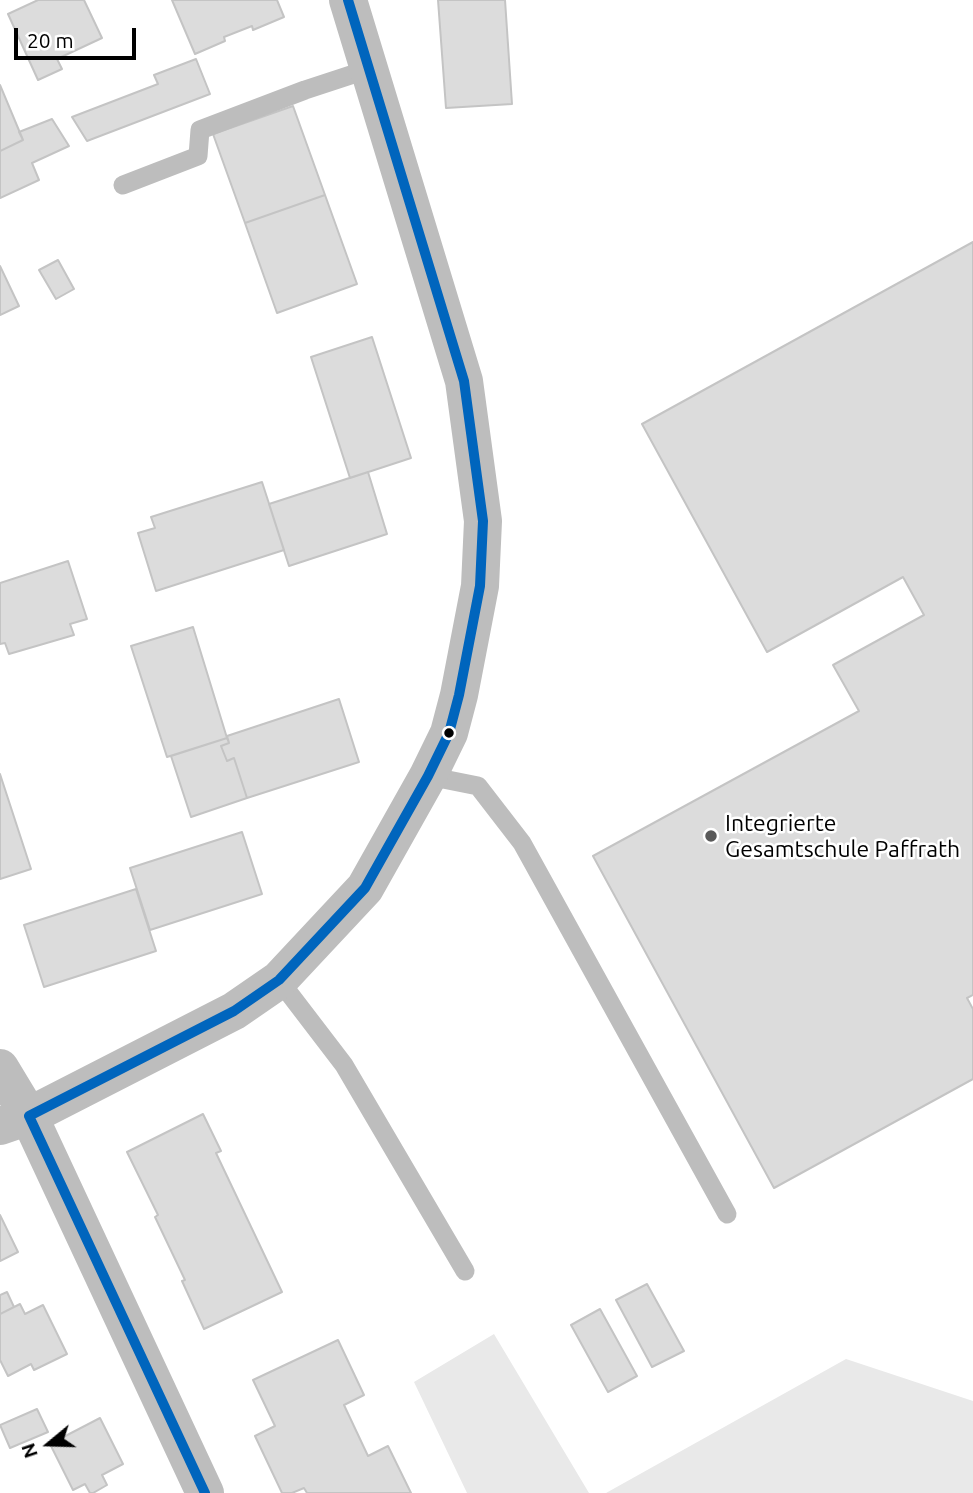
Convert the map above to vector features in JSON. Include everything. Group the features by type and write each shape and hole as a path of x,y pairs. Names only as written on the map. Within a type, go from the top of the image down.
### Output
{"street":[{"path":"15,1121 234,1011 279,980 365,888 449,733 480,586 483,521 464,381 348,0"},
{"path":"0,1068 15,1121 205,1493"}],"lane":[{"path":"123,185 198,156 200,130 369,69"},
{"path":"428,776 478,786 522,843 727,1214"},
{"path":"279,980 344,1065 465,1271"}],"shaded area":[{"path":"494,1334 589,1493 467,1493 414,1382"},
{"path":"846,1359 973,1401 973,1493 606,1493"}],"building":[{"path":"38,0 84,0 102,38 57,59 62,69 38,80 8,14"},
{"path":"172,0 277,0 284,17 253,30 252,26 224,37 225,41 195,54"},
{"path":"438,0 505,0 512,104 446,108"},
{"path":"196,59 210,94 87,141 72,117 158,84 154,75"},
{"path":"0,85 23,140 0,151"},
{"path":"293,106 325,195 245,223 213,134"},
{"path":"52,119 69,146 32,163 39,180 0,198 0,151 23,140 19,132"},
{"path":"325,195 357,284 277,313 245,223"},
{"path":"973,242 973,995 967,998 973,1009 973,1079 774,1188 593,856 859,711 833,665 924,615 903,577 767,652 642,424"},
{"path":"58,260 74,289 56,299 39,270"},
{"path":"0,266 19,306 0,315"},
{"path":"372,337 411,458 350,478 311,357"},
{"path":"368,472 387,534 289,566 269,504"},
{"path":"262,482 284,550 156,591 138,533 155,528 151,517"},
{"path":"68,561 87,619 70,624 74,635 9,654 5,643 0,644 0,583"},
{"path":"193,627 227,738 167,757 131,646"},
{"path":"339,699 359,762 247,798 234,758 227,761 221,746 229,743 227,736"},
{"path":"227,738 229,743 221,746 227,761 234,758 247,798 191,817 171,756"},
{"path":"0,774 31,869 0,879"},
{"path":"242,832 262,894 150,930 130,868"},
{"path":"136,889 156,951 44,987 24,925"},
{"path":"203,1114 221,1151 216,1153 282,1292 204,1329 182,1281 185,1280 155,1217 158,1215 127,1152"},
{"path":"0,1215 18,1252 0,1261"},
{"path":"647,1284 684,1351 652,1367 616,1300"},
{"path":"7,1292 14,1307 0,1314 0,1295"},
{"path":"20,1304 25,1314 43,1305 67,1354 34,1370 31,1364 8,1376 0,1360 0,1314"},
{"path":"600,1309 637,1376 608,1392 571,1325"},
{"path":"338,1340 364,1395 344,1405 368,1456 388,1446 411,1493 307,1493 304,1488 292,1493 282,1493 255,1436 275,1426 253,1380"},
{"path":"37,1409 48,1432 10,1448 0,1425"},
{"path":"100,1418 123,1464 102,1475 107,1485 93,1493 90,1493 85,1484 73,1490 50,1444"}],"transit line":[{"path":"29,1116 234,1011 279,980 365,888 449,733 480,586 483,521 464,381 348,0"},
{"path":"29,1116 205,1493"}],"place":[{"name":"Integrierte Gesamtschule Paffrath","path":"711,836"}]}
